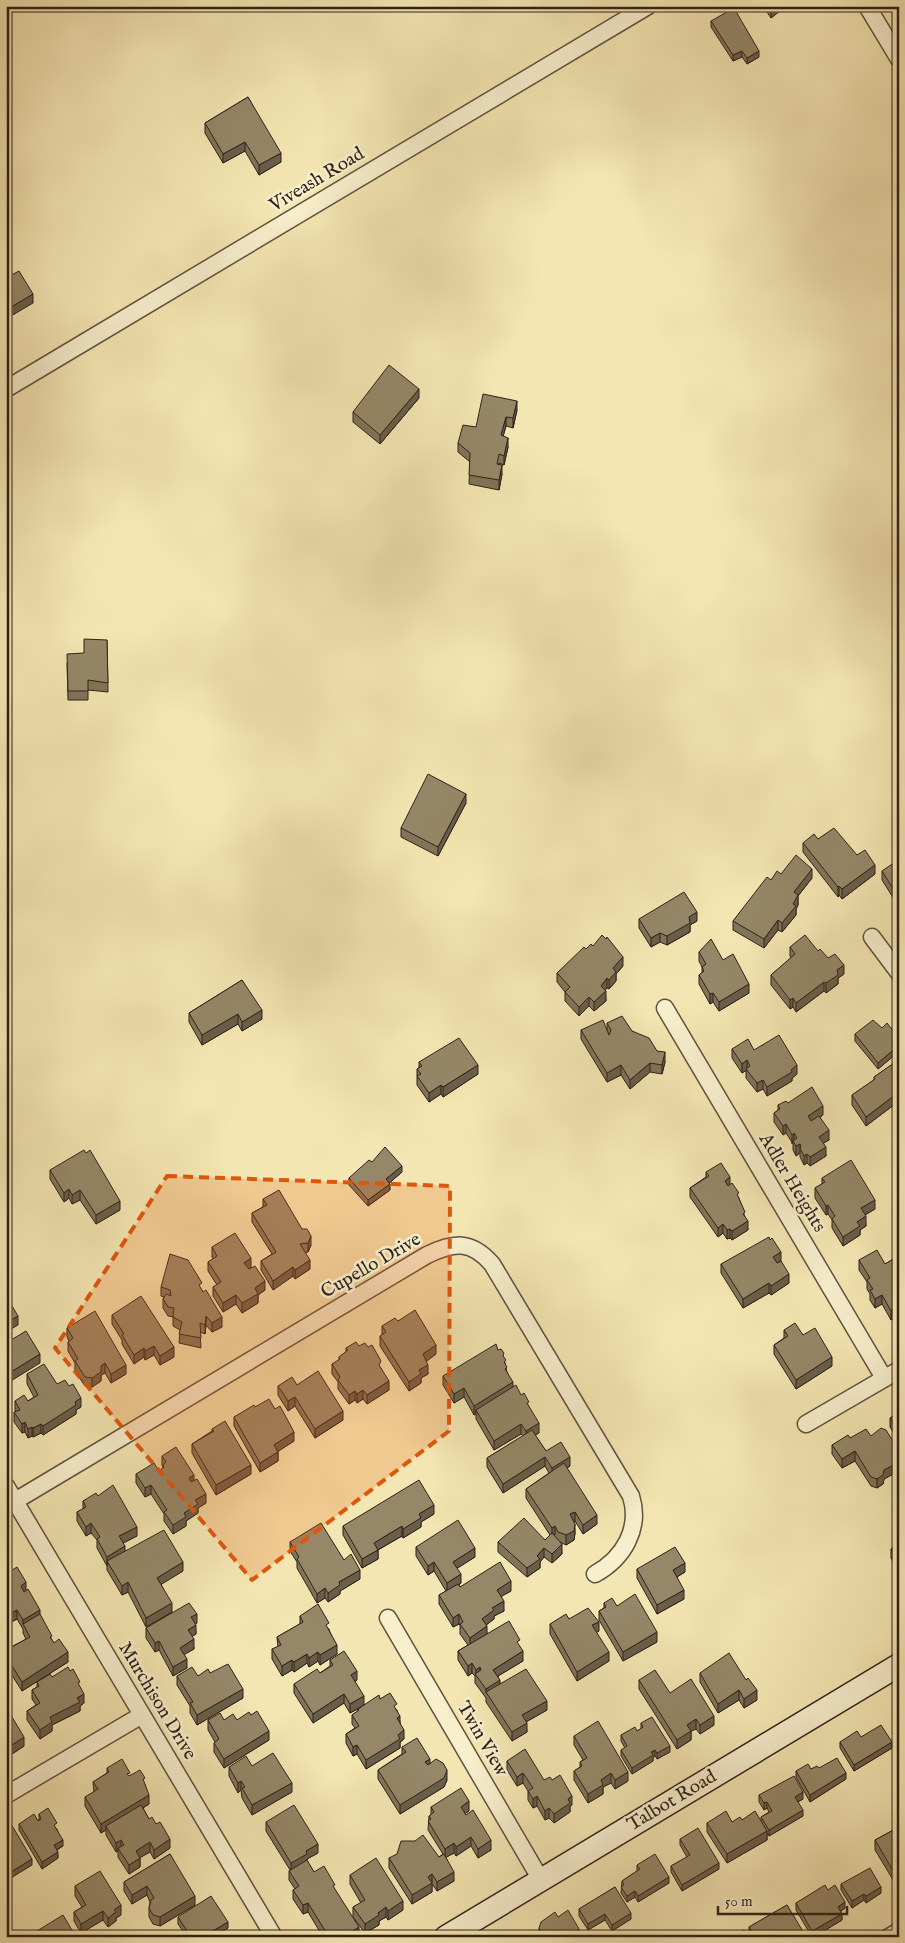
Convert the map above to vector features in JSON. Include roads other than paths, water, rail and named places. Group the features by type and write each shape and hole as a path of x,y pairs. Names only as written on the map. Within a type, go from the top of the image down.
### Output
{"main road":[{"name":"Talbot Road","path":"446,1937 899,1665"}],"street":[{"name":"Viveash Road","path":"6,389 648,6"},
{"path":"867,6 899,58"},
{"path":"872,937 899,973"},
{"name":"Adler Heights","path":"665,1008 884,1378"},
{"name":"Cupello Drive","path":"15,1501 427,1255 449,1246 462,1245 483,1254 492,1264 631,1496 635,1509 635,1524 616,1559 595,1574"},
{"path":"806,1424 899,1370"},
{"name":"Murchison Drive","path":"6,1486 274,1937"},
{"name":"Twin View","path":"388,1618 541,1880"},
{"path":"6,1795 142,1715"},
{"path":"889,1937 899,1931"}]}
